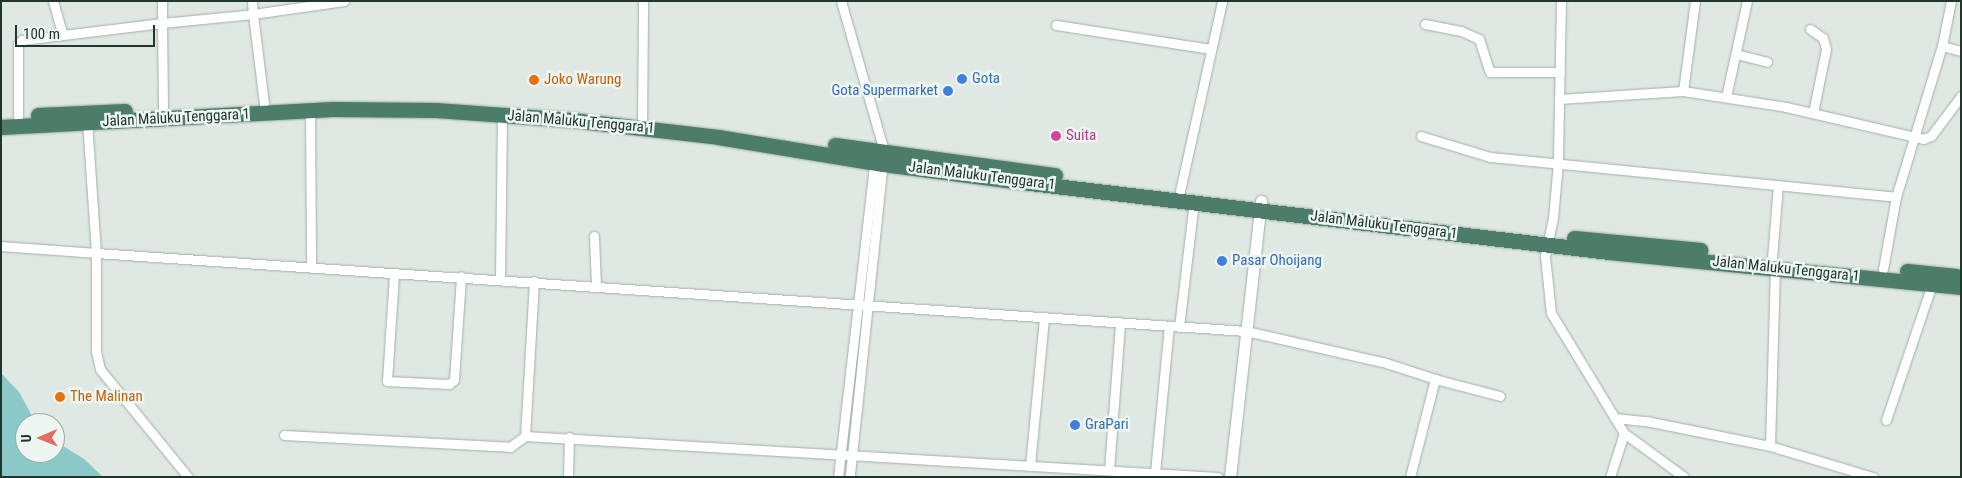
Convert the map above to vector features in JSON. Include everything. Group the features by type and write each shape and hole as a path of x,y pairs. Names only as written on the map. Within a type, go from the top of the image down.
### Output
{"highway":[{"name":"Jalan Maluku Tenggara 1","path":"1,127 163,109 351,100 468,102 643,122 879,154 1180,191 1260,205 1548,240 1774,263 1961,287"},
{"name":"Jalan Maluku Tenggara 1","path":"1,117 87,117 391,109 643,122"},
{"name":"Jalan Maluku Tenggara 1","path":"879,154 1194,202 1260,205"},
{"name":"Jalan Maluku Tenggara 1","path":"1774,263 1883,269 1961,277"}],"street":[{"path":"53,1 63,34"},
{"path":"162,1 163,109"},
{"path":"252,1 264,104"},
{"path":"18,116 20,42 63,34 253,14 344,1"},
{"path":"643,122 644,1"},
{"path":"841,1 879,154 868,304 850,477"},
{"path":"1180,191 1222,1"},
{"path":"1561,1 1558,162 1548,240 1551,313 1624,433 1684,477"},
{"path":"1683,90 1695,1"},
{"path":"1726,97 1747,1"},
{"path":"1883,269 1896,197 1942,46 1951,1"},
{"path":"1425,24 1461,31 1479,39 1490,72 1560,72"},
{"path":"1056,25 1211,48"},
{"path":"1810,29 1823,38 1826,48 1814,113"},
{"path":"1942,46 1961,51"},
{"path":"1736,54 1766,62"},
{"path":"1560,99 1683,90 1814,113 1915,137 1932,136 1961,96"},
{"path":"310,110 311,267"},
{"path":"500,279 502,114"},
{"path":"87,117 96,253 96,350 100,369 188,477"},
{"path":"1421,136 1490,157 1558,162 1896,197"},
{"path":"838,477 858,303 879,154"},
{"path":"1770,446 1774,263 1778,185"},
{"path":"1178,326 1194,202"},
{"path":"1230,477 1260,205"},
{"path":"594,236 596,285"},
{"path":"1,246 311,267 394,275 461,276 1246,331 1383,362 1435,379 1500,396"},
{"path":"394,275 387,381 449,384 454,380 461,276"},
{"path":"525,436 534,281"},
{"path":"1886,420 1932,284"},
{"path":"1030,466 1044,318"},
{"path":"1109,470 1120,323"},
{"path":"1155,473 1169,326"},
{"path":"1410,477 1435,379"},
{"path":"1615,418 1646,421 1770,446 1868,476"},
{"path":"1610,477 1624,433"},
{"path":"284,435 510,447 525,436 569,437 853,453 1030,466 1084,473 1109,470 1218,477"},
{"path":"568,477 569,437"}],"water":[{"path":"1,373 19,392 31,413 15,413 15,463 65,463 65,447 84,459 103,477 1,477"}],"place":[{"name":"Gota","path":"962,79"},
{"name":"Joko Warung","path":"534,80"},
{"name":"Gota Supermarket","path":"948,91"},
{"name":"Suita","path":"1056,136"},
{"name":"Pasar Ohoijang","path":"1222,261"},
{"name":"The Malinan","path":"60,397"},
{"name":"GraPari","path":"1075,425"}]}
